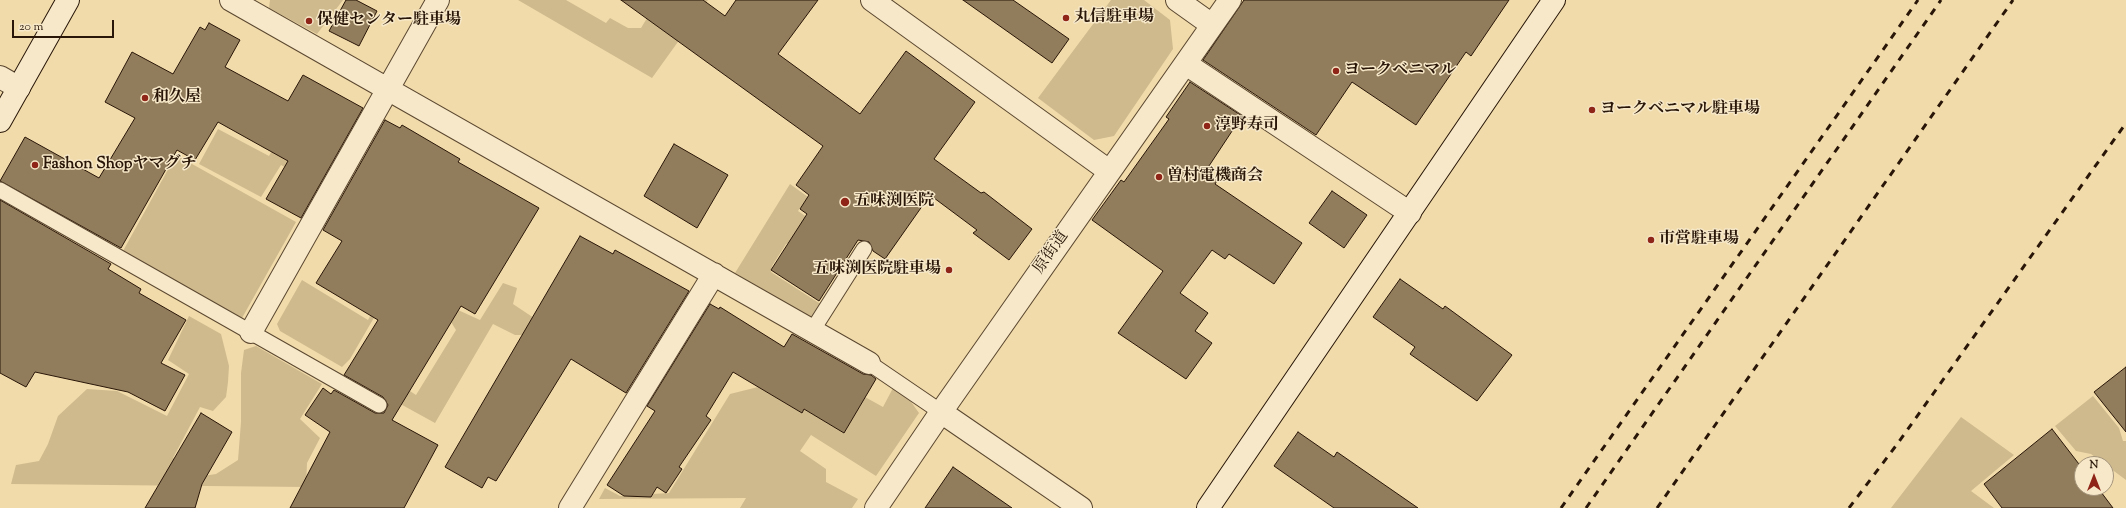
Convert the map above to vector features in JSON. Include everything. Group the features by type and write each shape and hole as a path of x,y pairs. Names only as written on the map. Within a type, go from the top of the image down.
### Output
{"street":[{"path":"0,121 68,0"},
{"path":"231,0 869,363"},
{"path":"251,332 387,88 438,0"},
{"path":"872,0 1109,171"},
{"path":"1178,0 1212,25"},
{"name":"原街道","path":"876,508 941,412 1230,0"},
{"path":"1208,508 1554,0"},
{"path":"1186,64 1410,213"},
{"path":"0,77 19,88"},
{"path":"570,508 714,274"},
{"path":"941,412 1081,508"}],"lane":[{"path":"0,190 379,405"},
{"path":"812,331 864,249"},
{"path":"869,363 941,412"}],"shaded area":[{"name":"保健センター駐車場","path":"270,0 343,0 317,34 269,8"},
{"path":"518,0 566,0 606,23 610,18 628,28 641,28 658,0 708,0 652,78"},
{"path":"1111,0 1144,0 1170,20 1173,49 1114,136 1094,140 1038,98"},
{"path":"218,129 269,156 281,134 315,183 281,165 261,197 199,164"},
{"path":"176,155 296,222 242,318 123,251"},
{"path":"790,184 808,197 798,211 847,245 791,242 786,244 772,266 771,272 822,305 812,318 735,273"},
{"path":"392,276 379,309 350,359 342,367 280,331 277,324 302,280 368,320"},
{"path":"503,283 517,288 513,304 534,318 526,335 515,335 493,324 435,423 395,401 404,387 416,395 456,330 451,322 458,310 480,320"},
{"path":"189,316 221,334 229,366 228,382 226,397 213,411 200,407 173,458 203,476 216,474 238,460 241,422 241,373 244,350 256,346 322,384 300,419 320,438 307,463 306,487 11,484 16,465 39,461 48,444 58,416 87,389 117,391 167,416 189,374 168,360"},
{"path":"758,387 802,413 804,409 844,433 865,397 883,407 893,388 909,399 919,413 876,476 811,435 800,451 826,469 826,482 858,499 852,508 740,508 746,498 599,499 605,488 620,496 669,493 730,394"},
{"path":"2093,396 2119,428 2123,441 2126,441 2126,480 2114,471 2114,456 2094,456 2076,451 2055,426"},
{"path":"1961,417 2014,455 1971,491 1994,508 1891,508"}],"building":[{"path":"346,0 356,0 377,11 359,46 329,31"},
{"path":"621,0 703,0 725,16 736,0 818,0 778,54 860,114 906,51 975,102 934,159 981,193 984,192 1032,229 1009,260 973,233 977,230 930,195 885,259 873,251 869,242 858,240 819,301 771,270 807,214 800,209 809,195 796,185 823,146"},
{"path":"963,0 1013,0 1069,39 1052,63"},
{"name":"ヨークベニマル","path":"1244,0 1509,0 1471,56 1466,52 1416,125 1352,82 1316,135 1203,60"},
{"path":"209,23 240,40 225,67 288,101 303,75 363,108 301,218 266,199 288,161 218,122 195,160 177,150 121,248 0,181 25,137 99,178 135,118 105,102 132,52 173,74 200,27 205,30"},
{"path":"1190,82 1242,116 1205,172 1217,181 1215,184 1302,243 1274,284 1229,254 1225,259 1212,250 1180,293 1208,313 1195,331 1212,343 1186,379 1118,333 1163,271 1092,220 1121,180 1124,182 1169,119 1166,117"},
{"path":"385,120 400,128 402,125 460,159 458,162 539,208 475,314 461,306 392,420 438,445 404,508 290,508 330,432 305,415 323,388 331,394 334,390 375,413 384,413 388,405 383,397 344,375 378,320 316,283 342,241 323,230"},
{"path":"674,144 728,175 697,228 644,196"},
{"path":"1332,191 1367,215 1344,248 1309,223"},
{"path":"0,200 111,264 108,269 141,289 139,293 186,320 161,363 185,375 165,411 128,392 35,372 26,387 0,373"},
{"path":"580,236 613,254 615,250 689,291 626,393 571,359 496,481 488,477 482,488 445,467"},
{"path":"1400,279 1443,309 1445,306 1512,355 1477,401 1410,354 1415,347 1373,317"},
{"path":"710,304 719,309 720,307 784,347 792,334 863,374 871,375 876,379 844,433 804,409 802,413 733,372 706,416 711,420 679,467 682,469 666,493 657,487 651,497 624,496 607,485 655,411 647,406"},
{"path":"2126,367 2126,432 2094,392"},
{"path":"201,413 232,432 202,484 195,508 145,508"},
{"path":"2052,429 2074,458 2074,496 2104,496 2113,508 2002,508 1984,484"},
{"path":"1298,432 1334,457 1337,452 1418,508 1334,508 1274,466"},
{"path":"953,467 1012,508 925,508"}],"railway":[{"path":"1561,508 1918,0"},
{"path":"1586,508 1941,0"},
{"path":"1657,508 2013,0"},
{"path":"1849,508 1898,443 2126,123"}],"place":[{"name":"丸信駐車場","path":"1066,18"},
{"name":"保健センター駐車場","path":"309,21"},
{"name":"ヨークベニマル","path":"1336,71"},
{"name":"和久屋","path":"145,98"},
{"name":"ヨークベニマル駐車場","path":"1592,110"},
{"name":"淳野寿司","path":"1207,126"},
{"name":"Fashon Shopヤマグチ","path":"35,165"},
{"name":"曽村電機商会","path":"1159,177"},
{"name":"五味渕医院","path":"845,202"},
{"name":"市営駐車場","path":"1651,240"},
{"name":"五味渕医院駐車場","path":"949,270"}]}
